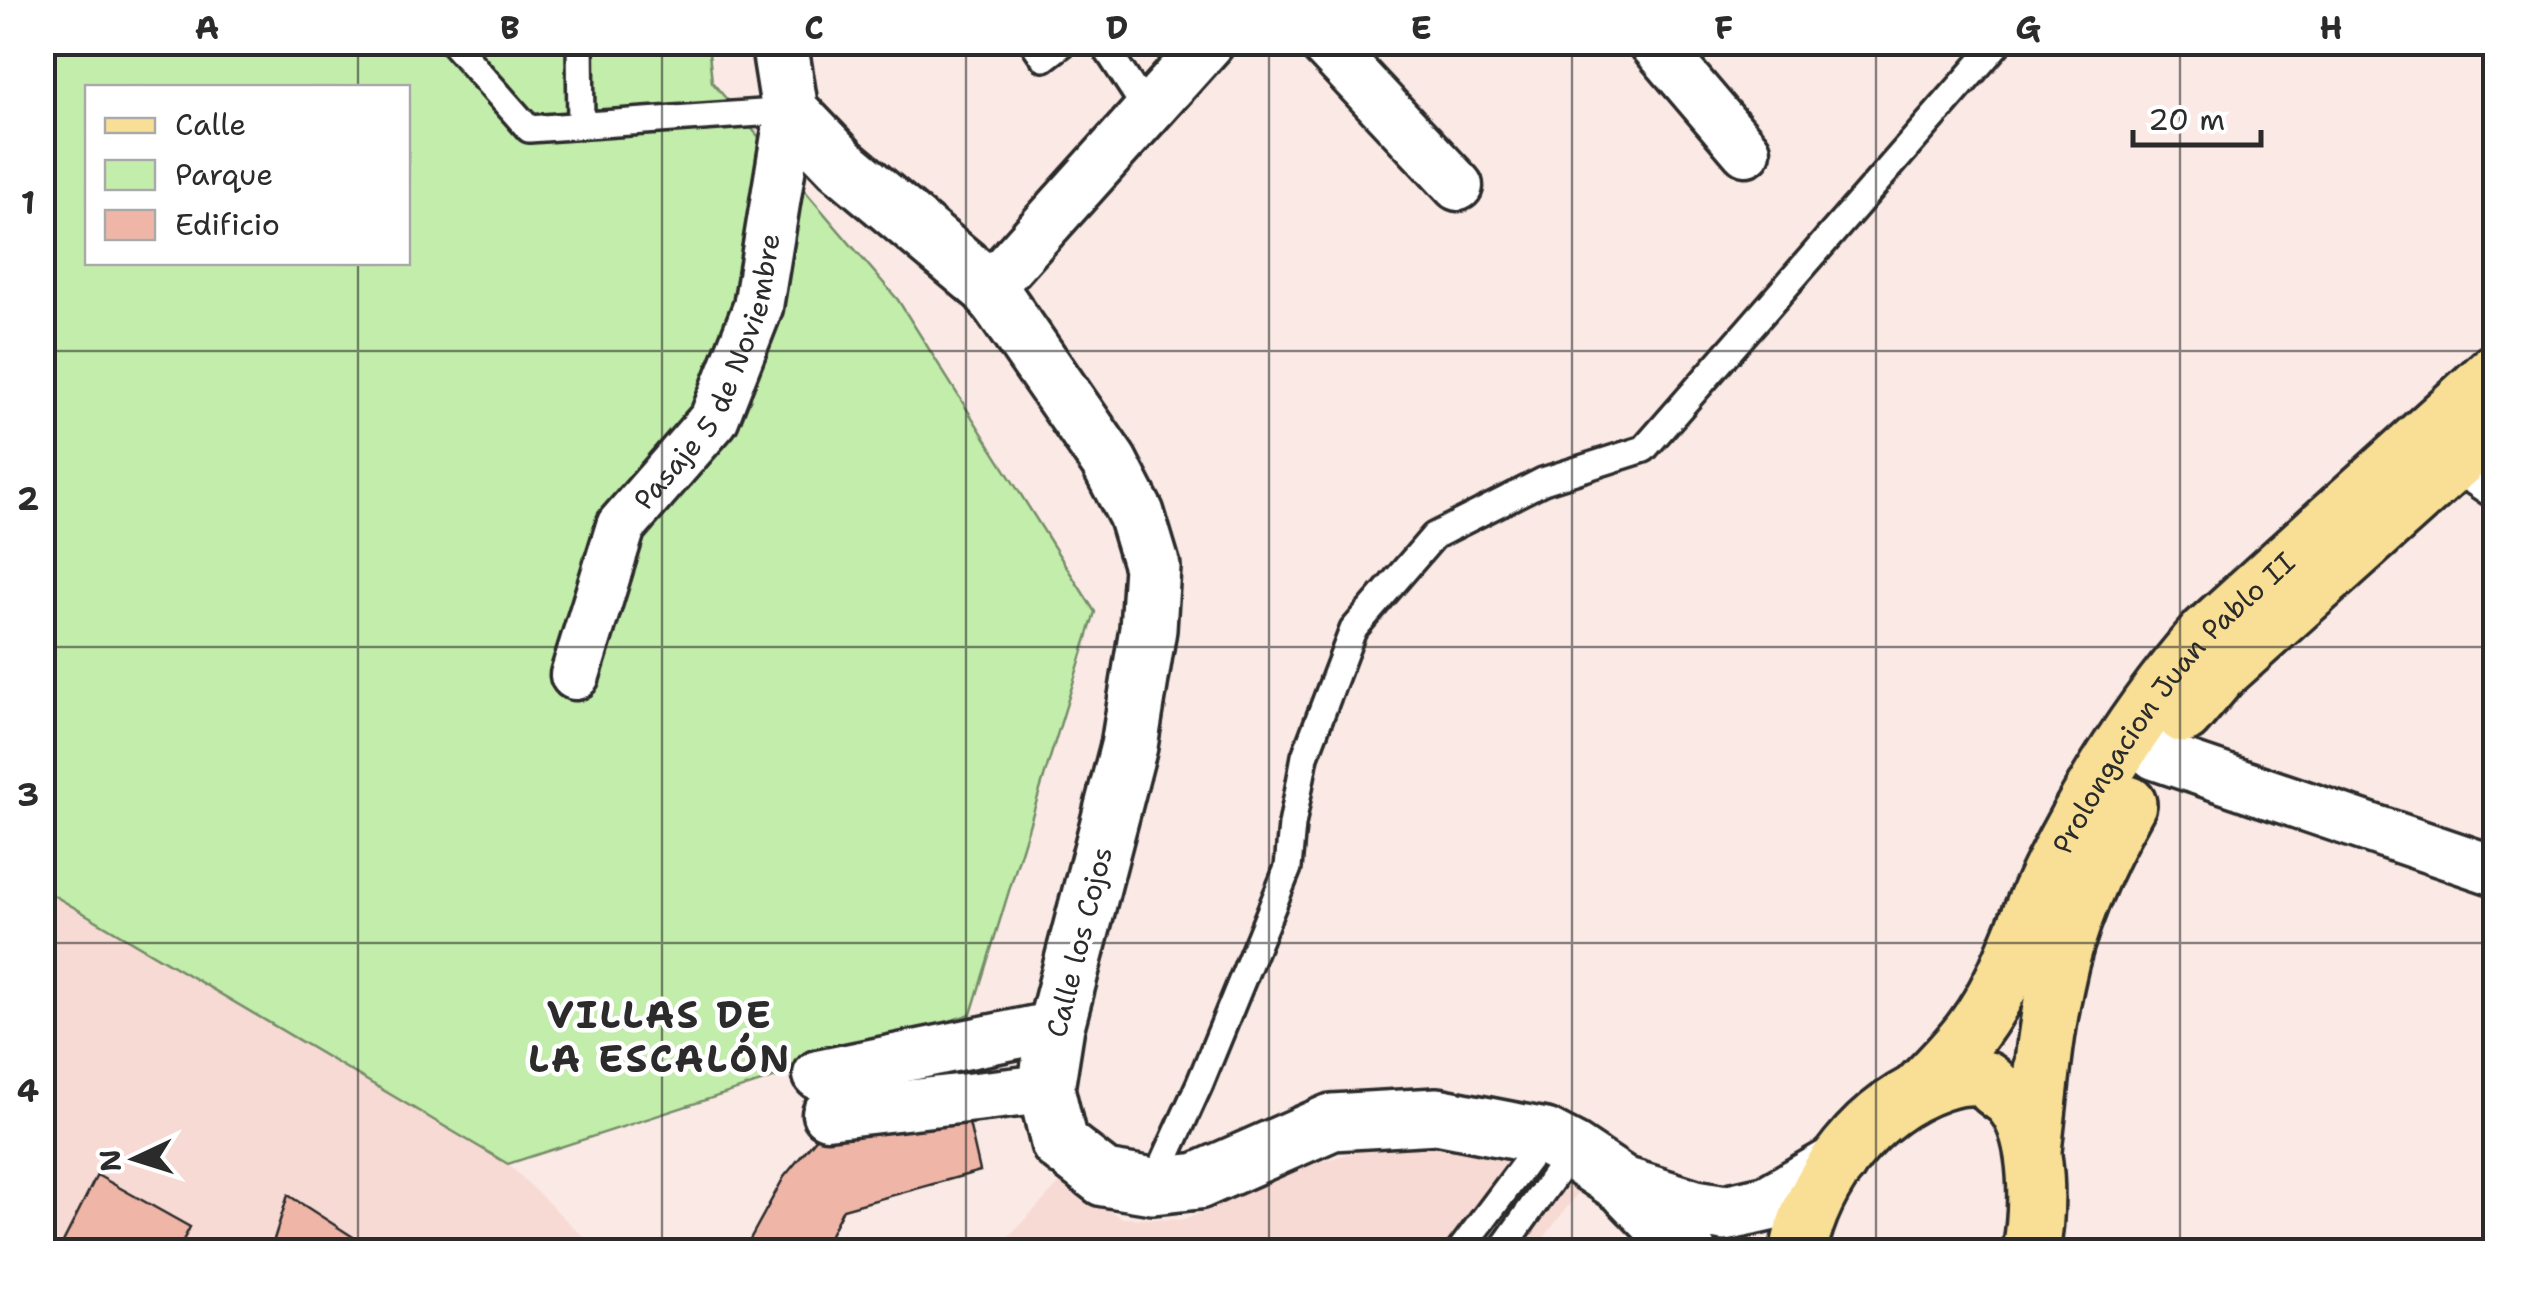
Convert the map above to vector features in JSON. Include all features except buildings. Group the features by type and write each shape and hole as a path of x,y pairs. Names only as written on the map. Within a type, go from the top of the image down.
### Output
{"main road":[{"name":"Prolongacion Juan Pablo II","path":"1920,1090 1976,1026 2046,879 2078,822 2118,754 2182,661 2207,632 2496,371"},
{"name":"Prolongacion Juan Pablo II","path":"2033,1150 2048,1025 2061,961 2105,844 2155,755 2219,674 2483,455"},
{"path":"1798,1252 1805,1219 1838,1163 1872,1122 1920,1090 1955,1078 1984,1079 2014,1104 2033,1150 2037,1216 2031,1252"}],"street":[{"path":"778,42 790,111"},
{"path":"989,288 1210,42"},
{"path":"1323,42 1458,186"},
{"path":"1654,42 1746,150"},
{"name":"Calle los Cojos","path":"790,111 840,164 989,288 1109,462 1136,514 1152,567 1148,629 1129,746 1056,1026 1046,1089 1058,1143 1104,1178 1153,1186 1198,1181 1332,1122 1437,1116 1559,1144 1623,1185 1695,1208 1725,1212 1769,1203 1838,1163"},
{"name":"Pasaje 5 de Noviembre","path":"576,675 621,526 714,418 758,308 790,111"},
{"path":"2155,755 2496,871"},
{"path":"1046,1089 822,1094 1056,1026"},
{"path":"1623,1185 1688,1252"}],"lane":[{"path":"452,42 529,129 790,111"},
{"path":"580,42 580,126"},
{"path":"1033,42 1044,58 1065,42"},
{"path":"1102,42 1148,112"},
{"path":"1153,1186 1200,1083 1288,868 1305,756 1353,630 1434,536 1542,481 1644,449 1999,42"},
{"path":"1459,1252 1559,1144"},
{"path":"1500,1252 1559,1144"}],"shaded area":[{"path":"43,889 508,1164 598,1251 43,1252"},
{"path":"1403,1138 1504,1146 1564,1170 1580,1190 1534,1251 994,1252 1062,1181 1122,1218 1184,1220 1307,1166"}],"green space":[{"path":"43,43 708,43 712,82 898,300 1095,612 971,1014 508,1164 43,889"}],"district":[{"name":"VILLAS DE LA ESCALÓN","path":"660,1036"}]}
